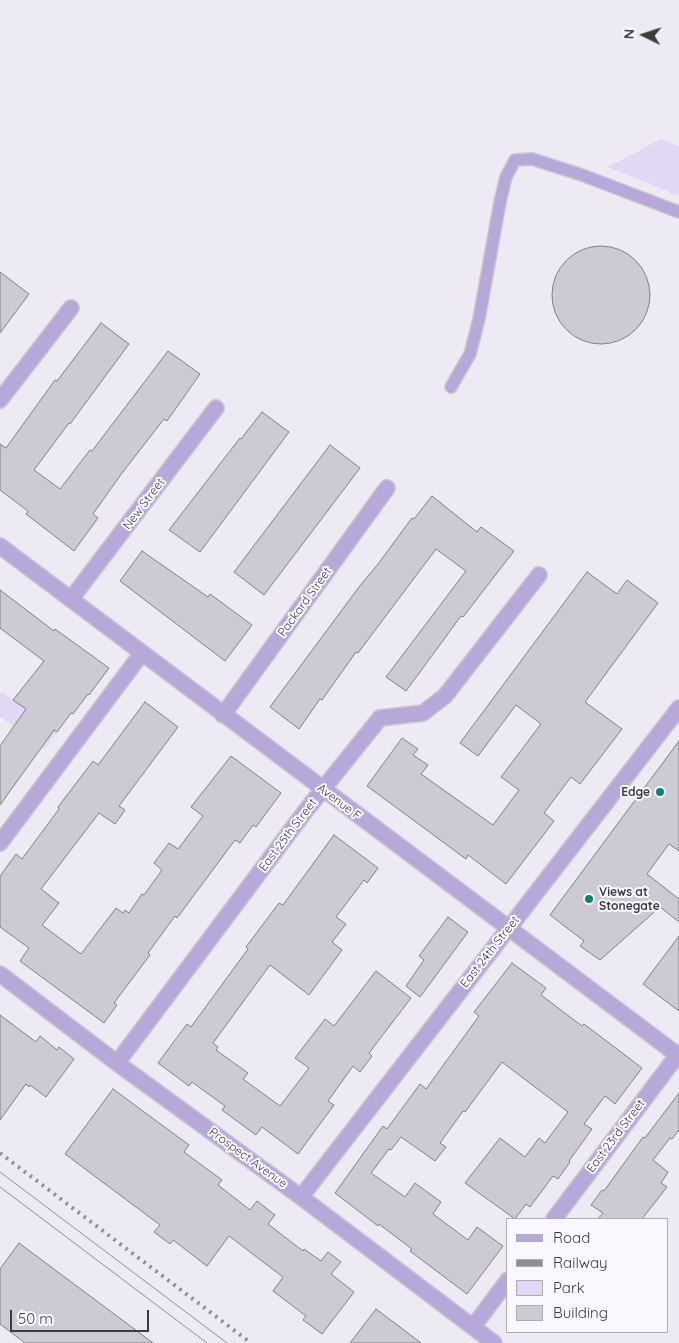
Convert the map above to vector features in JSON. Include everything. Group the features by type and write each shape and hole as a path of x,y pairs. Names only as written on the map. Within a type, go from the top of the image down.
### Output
{"street":[{"path":"0,400 71,308"},
{"name":"New Street","path":"70,600 216,408"},
{"name":"Packard Street","path":"223,715 387,488"},
{"name":"Avenue F","path":"0,546 322,790 679,1055"},
{"name":"East 25th Street","path":"117,1063 322,790 380,718 423,714 446,696 539,575"},
{"path":"0,843 142,653"},
{"name":"East 24th Street","path":"301,1197 679,708"},
{"name":"Prospect Avenue","path":"0,974 494,1343"},
{"name":"East 23rd Street","path":"555,1218 679,1055"},
{"path":"473,1327 507,1281"}],"lane":[{"path":"451,387 470,354 479,319 506,176 515,160 532,159 582,175 679,212"}],"green space":[{"path":"661,139 679,146 679,196 608,167"},
{"path":"2,692 57,732 44,749 0,717 0,694"}],"building":[{"path":"601,246 620,250 636,260 646,276 650,295 646,314 636,330 620,340 601,344 582,340 566,330 556,314 552,295 556,276 566,260 582,250"},
{"path":"0,272 29,294 0,333"},
{"path":"101,323 129,344 34,470 60,489 90,450 92,451 168,351 200,374 167,421 164,419 122,473 93,514 98,518 74,551 26,514 28,511 0,490 0,444 6,448 55,380 57,381"},
{"path":"262,412 289,432 200,552 169,530"},
{"path":"330,445 360,468 264,595 234,572"},
{"path":"432,496 477,532 481,527 514,551 463,617 461,616 406,691 386,677 466,571 436,549 299,729 270,707 359,587 412,518 414,519"},
{"path":"142,551 208,597 210,594 252,625 225,661 120,581"},
{"path":"587,572 617,594 627,580 658,603 585,702 622,729 580,784 571,777 544,813 554,821 506,884 468,855 466,859 367,786 402,738 418,749 413,755 428,765 421,774 493,825 519,790 501,777 541,724 516,705 478,756 460,743"},
{"path":"0,590 54,631 55,629 109,668 73,714 71,713 57,732 54,730 0,805 0,746 26,709 13,700 44,661 0,628"},
{"path":"145,702 178,727 119,806 125,810 115,824 99,813 41,889 59,903 42,925 81,954 116,908 123,913 125,910 129,913 142,894 144,895 162,870 154,863 169,843 178,849 203,816 191,807 231,756 281,793 256,827 253,825 240,843 235,840 177,918 175,916 148,953 150,955 114,1003 117,1005 104,1023 20,961 29,948 0,927 0,876 16,854 22,859 93,761 98,765"},
{"path":"679,741 679,851 669,844 647,874 679,899 679,922 660,907 600,960 580,946 584,941 550,915"},
{"path":"334,835 378,868 367,883 364,880 336,917 346,924 332,942 342,950 309,995 270,965 213,1043 218,1047 216,1050 248,1073 243,1079 280,1106 309,1068 295,1058 325,1019 334,1026 376,971 411,998 369,1053 372,1056 360,1072 353,1066 328,1101 334,1105 298,1154 262,1127 256,1135 222,1110 225,1106 192,1082 189,1086 158,1063 187,1024 191,1027 248,949 246,947 279,903 283,905"},
{"path":"448,917 468,932 420,997 406,986 424,960 419,956"},
{"path":"679,936 679,1011 643,984"},
{"path":"512,963 546,988 541,995 582,1026 584,1024 642,1068 615,1104 605,1096 584,1124 592,1129 558,1179 553,1176 530,1207 526,1204 516,1218 465,1183 500,1138 525,1157 539,1138 545,1143 568,1112 502,1062 440,1143 446,1147 435,1161 401,1137 391,1150 389,1149 371,1173 405,1197 415,1183 441,1202 433,1214 468,1240 477,1227 503,1246 467,1294 410,1251 412,1249 335,1193 383,1126 387,1129 420,1084 426,1089 479,1016 474,1012"},
{"path":"0,1015 36,1042 40,1036 57,1050 59,1047 74,1059 46,1097 26,1084 0,1120"},
{"path":"113,1089 189,1145 184,1152 222,1180 218,1185 250,1210 257,1201 275,1215 268,1224 303,1251 304,1249 321,1261 328,1252 341,1262 331,1274 354,1292 322,1334 303,1320 306,1316 273,1291 283,1277 229,1236 207,1266 173,1240 170,1244 154,1232 160,1225 65,1154"},
{"path":"679,1093 679,1130 672,1139 670,1138 653,1160 668,1172 661,1183 667,1187 643,1218 599,1218 603,1213 591,1205 602,1190 604,1191 643,1137 645,1138"},
{"path":"19,1243 153,1343 25,1343 0,1324 0,1269"},
{"path":"376,1309 396,1324 421,1343 350,1343"}],"tram line":[{"path":"0,1172 227,1343"},
{"path":"0,1187 207,1343"}],"railway":[{"path":"0,1153 251,1343"}],"place":[{"name":"Edge","path":"660,792"},
{"name":"Views at Stonegate","path":"589,899"}]}
